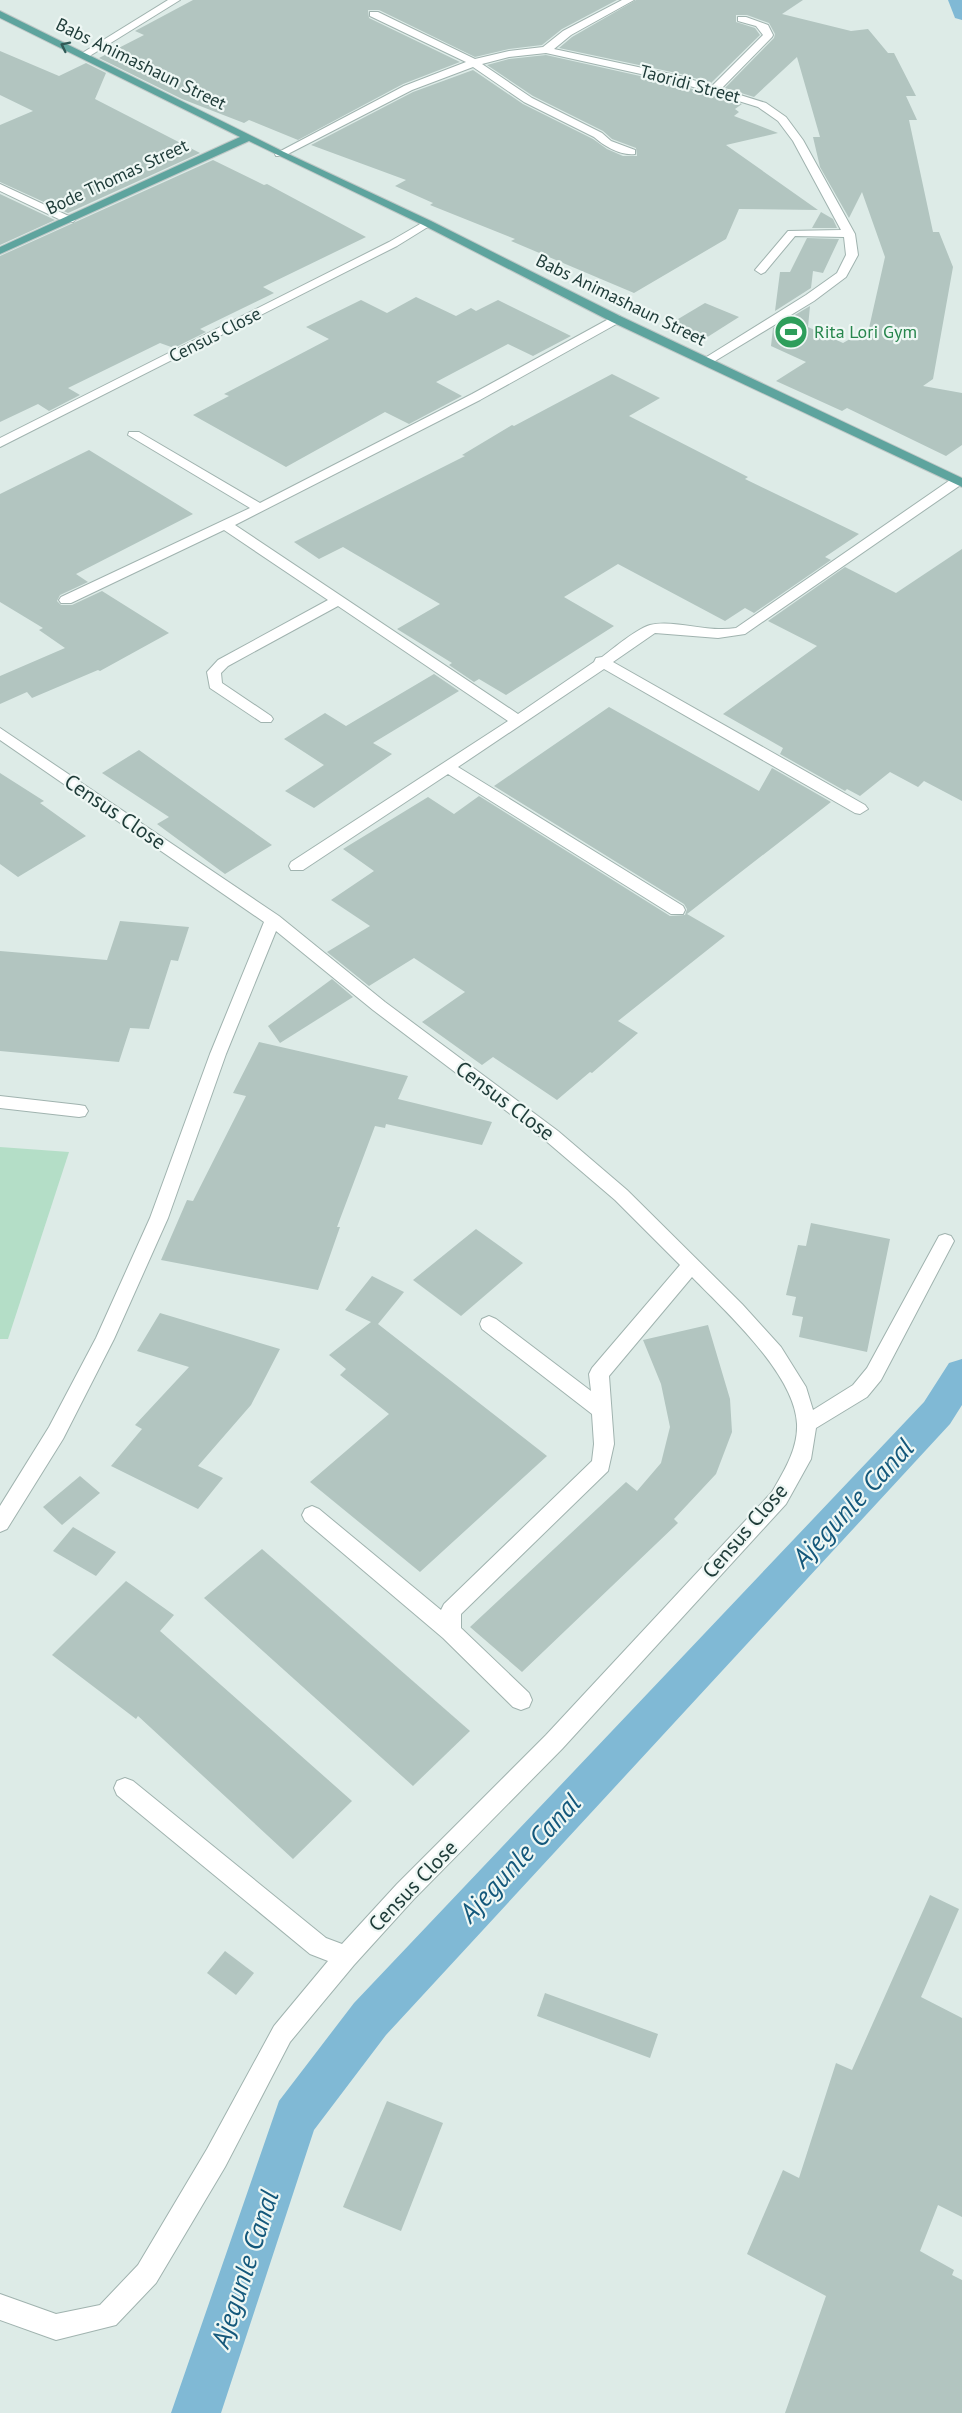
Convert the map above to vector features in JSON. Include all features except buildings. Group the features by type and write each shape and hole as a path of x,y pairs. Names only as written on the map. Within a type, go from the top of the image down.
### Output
{"main road":[{"name":"Babs Animashaun Street","path":"0,14 245,138"},
{"name":"Babs Animashaun Street","path":"0,27 266,146 427,223 616,319 960,482"},
{"name":"Bode Thomas Street","path":"0,250 245,138"}],"street":[{"path":"84,56 175,0"},
{"path":"546,50 567,33 629,0"},
{"path":"374,14 462,55 528,100 598,135 608,143 631,152"},
{"path":"714,90 768,35 760,24 742,19"},
{"name":"Taoridi Street","path":"280,154 401,89 471,63 502,55 546,50 680,79 762,105 782,119 798,140 849,234"},
{"path":"0,187 69,220"},
{"name":"Census Close","path":"0,443 393,244 427,223"},
{"path":"706,361 810,298 842,275 852,255 849,234 792,233 761,270"},
{"path":"66,600 260,508 476,397 616,319"},
{"path":"134,435 260,508"},
{"path":"297,866 518,721 652,629 676,628 723,636 740,631 960,482"},
{"path":"225,525 518,721"},
{"path":"266,719 214,685 214,672 223,663 337,601"},
{"path":"602,662 860,809"},
{"name":"Census Close","path":"0,734 273,921 379,1006 585,1162 691,1265 774,1352 799,1393 807,1424 801,1459 779,1498 554,1742 405,1892 346,1957 282,2034 216,2158 147,2274 107,2316 56,2327 0,2307"},
{"path":"447,767 677,909"},
{"path":"0,1522 56,1433 105,1339 159,1218 218,1054 273,921"},
{"path":"0,1102 79,1111"},
{"path":"807,1424 860,1391 874,1374 945,1241"},
{"path":"450,1631 451,1610 464,1595 601,1465 604,1444 599,1374 691,1265"},
{"path":"489,1324 602,1411"},
{"path":"312,1515 450,1631 521,1700"},
{"path":"125,1788 318,1946 346,1957"}],"green space":[{"path":"0,1147 69,1152 8,1339 0,1339"}],"waterway":[{"name":"Ajegunle Canal","path":"957,0 962,14"},
{"name":"Ajegunle Canal","path":"196,2413 295,2117 370,2019 937,1413 962,1374"}],"place":[{"name":"Rita Lori Gym","path":"791,332"}]}
